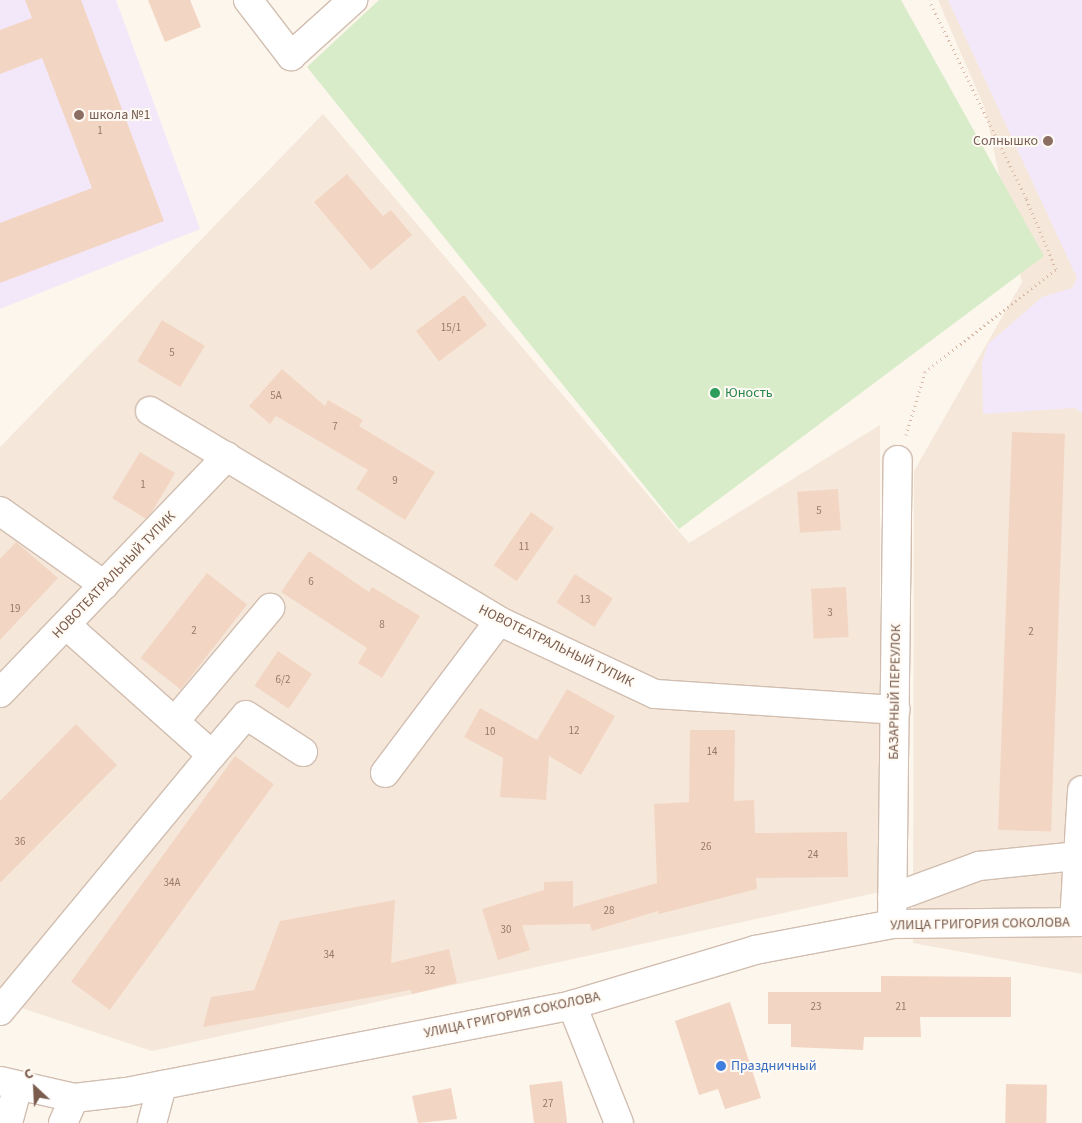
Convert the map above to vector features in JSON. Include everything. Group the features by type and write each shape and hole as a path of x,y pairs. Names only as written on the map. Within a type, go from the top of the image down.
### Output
{"street":[{"path":"248,0 291,56 352,0"},
{"name":"НОВОТЕАТРАЛЬНЫЙ ТУПИК","path":"150,411 499,621 655,694 895,710"},
{"name":"НОВОТЕАТРАЛЬНЫЙ ТУПИК","path":"0,693 227,456"},
{"name":"БАЗАРНЫЙ ПЕРЕУЛОК","path":"892,911 898,460"},
{"path":"0,511 104,585"},
{"path":"174,721 270,608"},
{"path":"385,773 499,621"},
{"path":"66,625 212,755"},
{"path":"0,1011 246,715 303,752"},
{"path":"1078,922 1082,790"},
{"path":"892,911 979,866 1080,861"},
{"name":"УЛИЦА ГРИГОРИЯ СОКОЛОВА","path":"9,1083 74,1098 162,1085 572,1005 892,911 1078,922"},
{"path":"572,1005 619,1123"},
{"path":"8,1123 9,1083"},
{"path":"152,1123 162,1085"},
{"path":"63,1123 74,1098"}],"path":[{"path":"898,460 925,372 1056,269 1026,198 929,0"}],"shaded area":[{"name":"школа №1","path":"0,0 116,0 200,229 0,309"},
{"path":"938,0 1082,0 1082,974 913,943 914,471 1022,282 985,109"},
{"name":"Солнышко","path":"948,0 1082,0 1082,413 1075,408 983,414 982,363 988,344 1042,297 1072,288 1077,278"},
{"path":"323,114 689,543 880,425 880,892 152,1051 0,1001 0,447"}],"green space":[{"name":"Юность","path":"379,0 901,0 1044,256 679,529 307,67"}],"building":[{"path":"25,0 81,0 164,221 0,283 0,223 92,188 42,58 0,74 0,30 32,18"},
{"path":"148,0 190,0 201,27 165,42"},
{"path":"347,174 383,216 391,210 412,235 371,270 314,202"},
{"path":"464,295 487,325 439,361 416,331"},
{"path":"162,320 205,346 180,387 137,361"},
{"path":"282,369 325,406 328,400 363,420 359,426 435,472 405,520 356,489 368,470 276,416 270,424 249,406"},
{"path":"1012,432 1065,434 1051,832 998,830"},
{"path":"140,452 175,473 147,519 112,498"},
{"path":"838,489 841,530 800,533 797,492"},
{"path":"531,512 554,528 517,581 494,565"},
{"path":"16,542 58,578 0,640 0,559"},
{"path":"309,551 369,592 372,587 420,616 382,678 358,663 367,648 281,592"},
{"path":"207,573 247,604 181,690 141,658"},
{"path":"575,574 613,599 594,627 556,603"},
{"path":"846,587 849,637 814,639 811,589"},
{"path":"278,651 312,674 289,709 255,686"},
{"path":"567,689 615,716 581,775 549,756 546,800 500,797 503,758 464,737 480,708 537,740"},
{"path":"76,724 117,765 0,883 0,801"},
{"path":"690,730 735,730 734,801 754,800 755,833 847,832 848,877 756,878 757,889 659,914 658,911 592,931 590,924 522,925 530,950 498,960 482,909 544,890 544,882 573,881 573,907 657,883 654,804 689,802"},
{"path":"235,756 274,784 110,1010 71,982"},
{"path":"395,900 391,963 449,949 457,983 412,994 411,990 203,1027 211,997 254,990 280,921"},
{"path":"881,976 1011,977 1011,1017 920,1017 921,1037 864,1037 863,1050 791,1047 791,1024 768,1024 768,992 881,992"},
{"name":"Праздничный","path":"730,1002 761,1098 725,1109 718,1089 699,1095 675,1021"},
{"path":"562,1081 567,1123 534,1123 529,1085"},
{"path":"1006,1084 1047,1085 1046,1123 1005,1123"},
{"path":"451,1088 457,1119 418,1123 412,1096"}],"place":[{"name":"школа №1","path":"79,115"},
{"name":"Солнышко","path":"1048,141"},
{"name":"Юность","path":"715,393"},
{"name":"Праздничный","path":"721,1066"}]}
